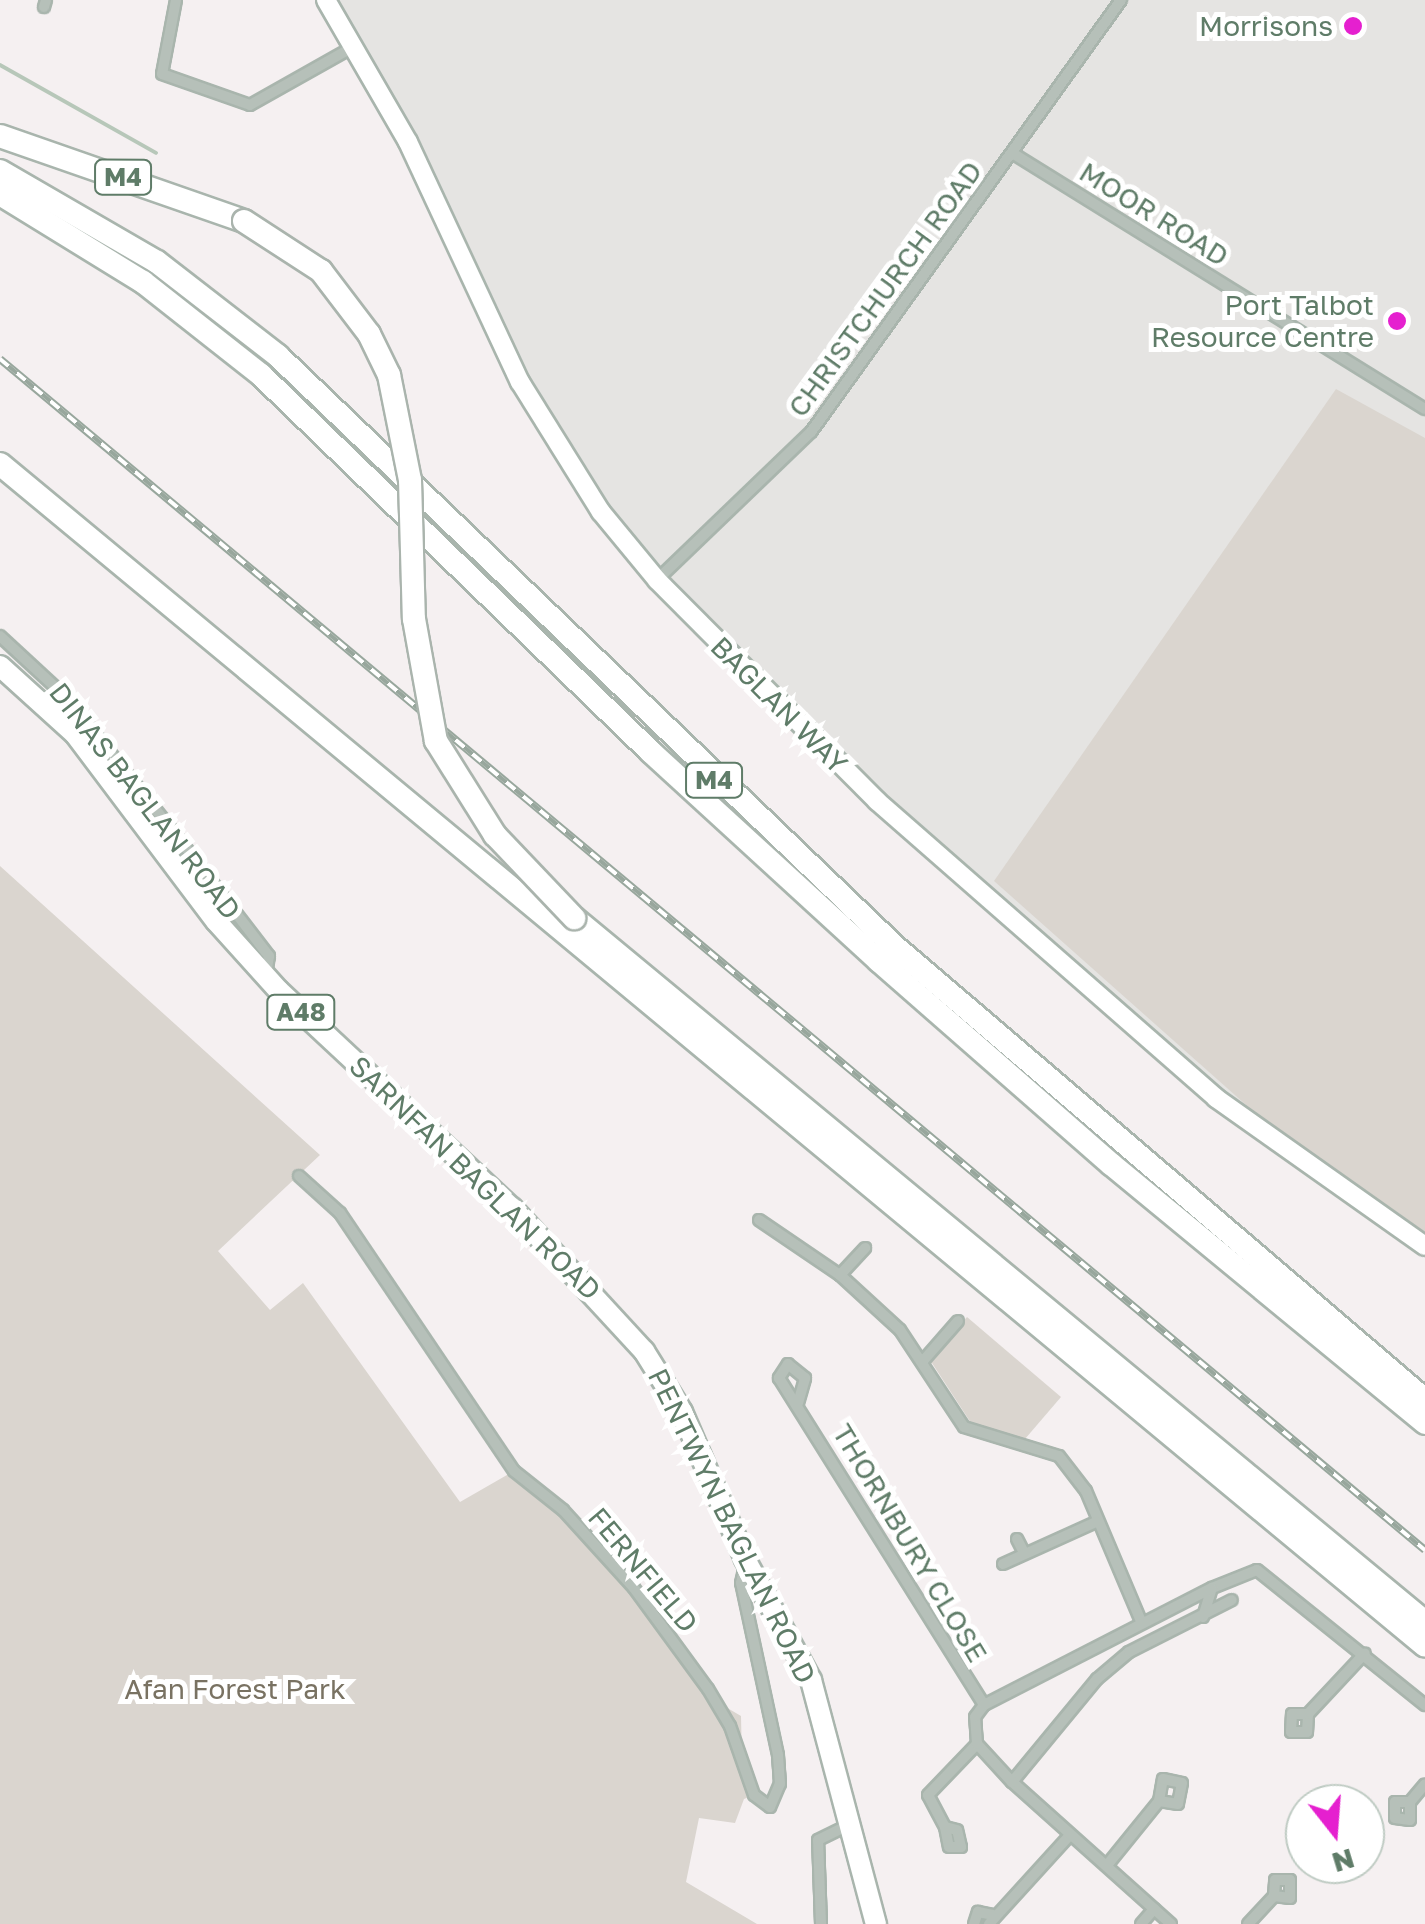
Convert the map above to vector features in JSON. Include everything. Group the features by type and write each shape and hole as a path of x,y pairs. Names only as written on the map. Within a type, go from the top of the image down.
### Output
{"highway":[{"name":"M4","path":"0,136 244,221 321,271 347,300 382,361 410,480 414,618 436,741 495,835 574,918 1425,1622"},
{"name":"M4","path":"0,171 157,262 278,356 894,946 1425,1400"},
{"name":"M4","path":"0,194 143,282 261,375 622,725 879,961 1425,1423"},
{"path":"0,464 1425,1646"}],"main road":[{"name":"DINAS BAGLAN ROAD","path":"0,666 22,683"},
{"name":"SARNFAN BAGLAN ROAD","path":"22,683 75,734 265,976 614,1312"},
{"name":"PENTWYN BAGLAN ROAD","path":"614,1312 682,1412 745,1559 811,1680 876,1924"}],"street":[{"path":"176,0 162,74 250,104 353,48"},
{"name":"BAGLAN WAY","path":"326,0 408,142 520,382 601,512 658,580 877,801 1216,1098 1425,1246"},
{"name":"CHRISTCHURCH ROAD","path":"658,580 811,432 1121,0"},
{"name":"MOOR ROAD","path":"1012,153 1425,409"},
{"name":"DINAS BAGLAN ROAD","path":"0,636 65,696 176,835 269,956 265,976"},
{"name":"FERNFIELD","path":"299,1176 340,1213 514,1470 563,1510 634,1588 708,1689 730,1726 754,1795 770,1806 780,1784 778,1755 741,1582 745,1559"},
{"path":"759,1220 840,1275 900,1330 964,1427 1059,1456 1086,1491 1141,1621"},
{"path":"840,1275 865,1248"},
{"path":"922,1361 958,1321"},
{"name":"THORNBURY CLOSE","path":"798,1403 984,1706"},
{"path":"1003,1564 1096,1522"},
{"path":"1016,1539 1024,1553"},
{"path":"1171,1924 1012,1782 977,1744 975,1716 984,1706 1141,1621 1257,1570 1425,1705"},
{"path":"1203,1617 1212,1588"},
{"path":"1012,1782 1097,1679 1129,1652 1232,1600"},
{"path":"1308,1714 1365,1653"},
{"path":"946,1827 928,1795 977,1744"},
{"path":"1410,1802 1425,1784"},
{"path":"1108,1864 1158,1802"},
{"path":"821,1924 818,1840 849,1825"},
{"path":"974,1924 978,1912 991,1920 1070,1834"},
{"path":"1248,1924 1274,1896"},
{"path":"1141,1924 1154,1909"}],"shaded area":[{"path":"325,0 1425,0 1425,1246 1216,1098 877,801 657,580 520,382 446,218"}],"green space":[{"path":"1336,389 1425,438 1425,1232 1254,1112 994,881"},
{"name":"Afan Forest Park","path":"0,866 320,1155 218,1251 270,1310 303,1283 460,1502 514,1471 563,1510 634,1588 712,1699 741,1716 742,1762 754,1795 744,1799 735,1823 699,1818 686,1882 757,1924 0,1924"},
{"path":"967,1317 1061,1397 1025,1439 973,1426 930,1360"}],"waterway":[{"path":"0,65 156,153"}],"railway":[{"path":"0,359 1425,1550"}],"place":[{"name":"Morrisons","path":"1353,26"},
{"name":"Port Talbot Resource Centre","path":"1397,321"}]}
